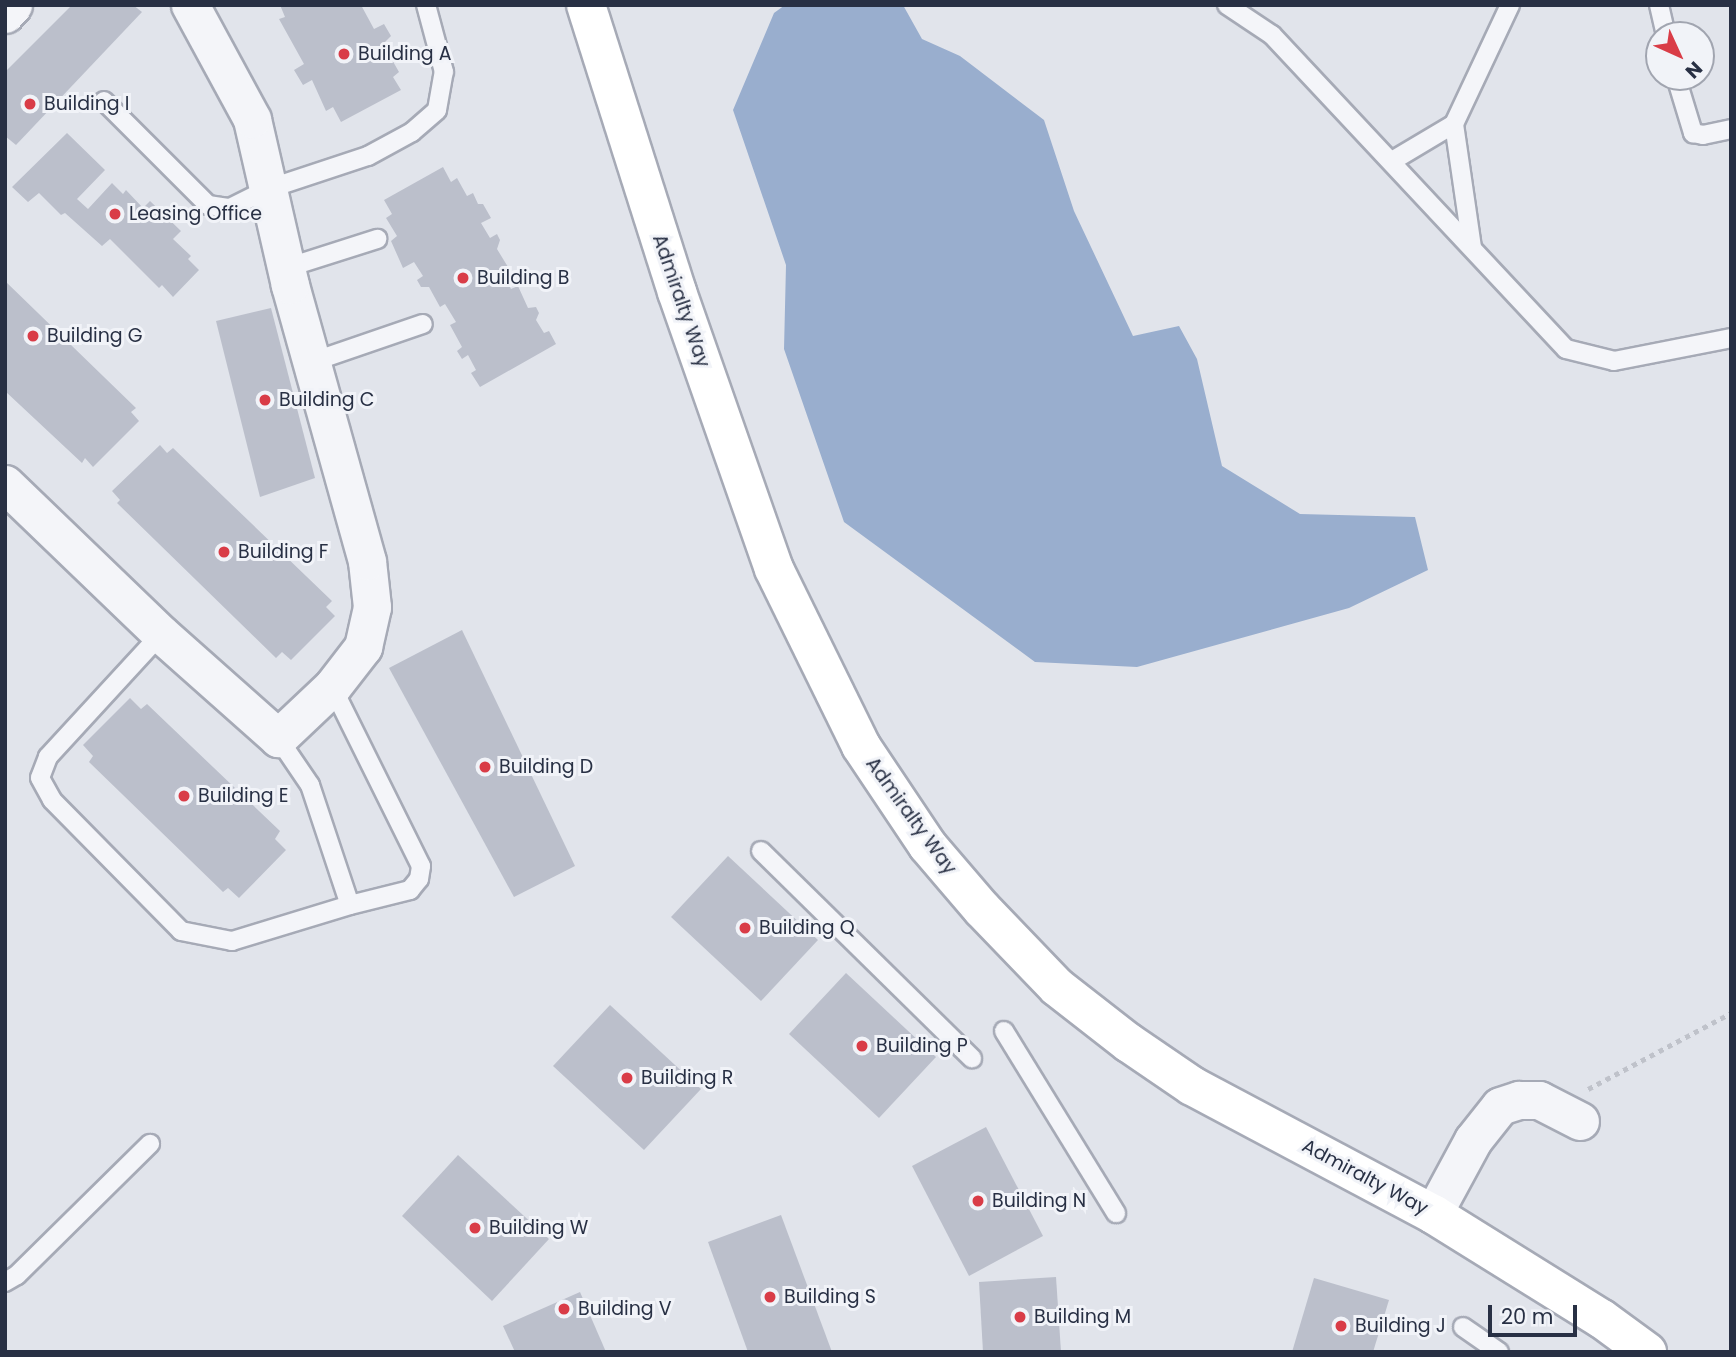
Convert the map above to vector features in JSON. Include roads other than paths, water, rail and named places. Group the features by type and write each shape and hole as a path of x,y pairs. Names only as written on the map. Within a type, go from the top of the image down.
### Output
{"street":[{"path":"5,14 13,5"},
{"path":"5,484 161,634 278,738 332,687 363,647 372,607 367,561 286,268 252,119 190,5"},
{"name":"Admiralty Way","path":"586,5 677,292 774,569 861,746 928,846 982,909 1057,987 1129,1042 1192,1086 1433,1214 1548,1284 1647,1352"},
{"path":"1433,1214 1473,1140 1500,1106 1539,1100 1567,1114"}],"lane":[{"path":"104,101 208,205 230,208 268,189 368,156 412,132 437,110 444,72 426,5"},
{"path":"1227,5 1272,35 1566,349 1614,362 1731,338"},
{"path":"1472,247 1454,124 1510,5"},
{"path":"1680,91 1693,133 1703,135 1731,129"},
{"path":"1392,161 1454,124"},
{"path":"286,268 377,239"},
{"path":"312,362 423,324"},
{"path":"161,634 48,757 40,778 52,800 181,931 232,941 350,905 410,890 419,879 421,866 332,687"},
{"path":"278,738 310,785 350,905"},
{"path":"761,851 972,1058"},
{"path":"1004,1031 1115,1213"},
{"path":"5,1282 17,1275 150,1144"},
{"path":"1462,1327 1499,1352"}],"water":[{"path":"785,5 903,5 922,39 960,56 1044,120 1074,211 1133,336 1179,326 1197,359 1222,466 1300,514 1415,517 1428,570 1349,608 1137,667 1035,662 844,522 784,349 786,265 733,110 774,13"}],"place":[{"name":"Building A","path":"344,54"},
{"name":"Building I","path":"30,104"},
{"name":"Leasing Office","path":"115,214"},
{"name":"Building B","path":"463,278"},
{"name":"Building G","path":"33,336"},
{"name":"Building C","path":"265,400"},
{"name":"Building F","path":"224,552"},
{"name":"Building D","path":"485,767"},
{"name":"Building E","path":"184,796"},
{"name":"Building Q","path":"745,928"},
{"name":"Building P","path":"862,1046"},
{"name":"Building R","path":"627,1078"},
{"name":"Building N","path":"978,1201"},
{"name":"Building W","path":"475,1228"},
{"name":"Building S","path":"770,1297"},
{"name":"Building V","path":"564,1309"},
{"name":"Building M","path":"1020,1317"},
{"name":"Building J","path":"1341,1326"}]}
